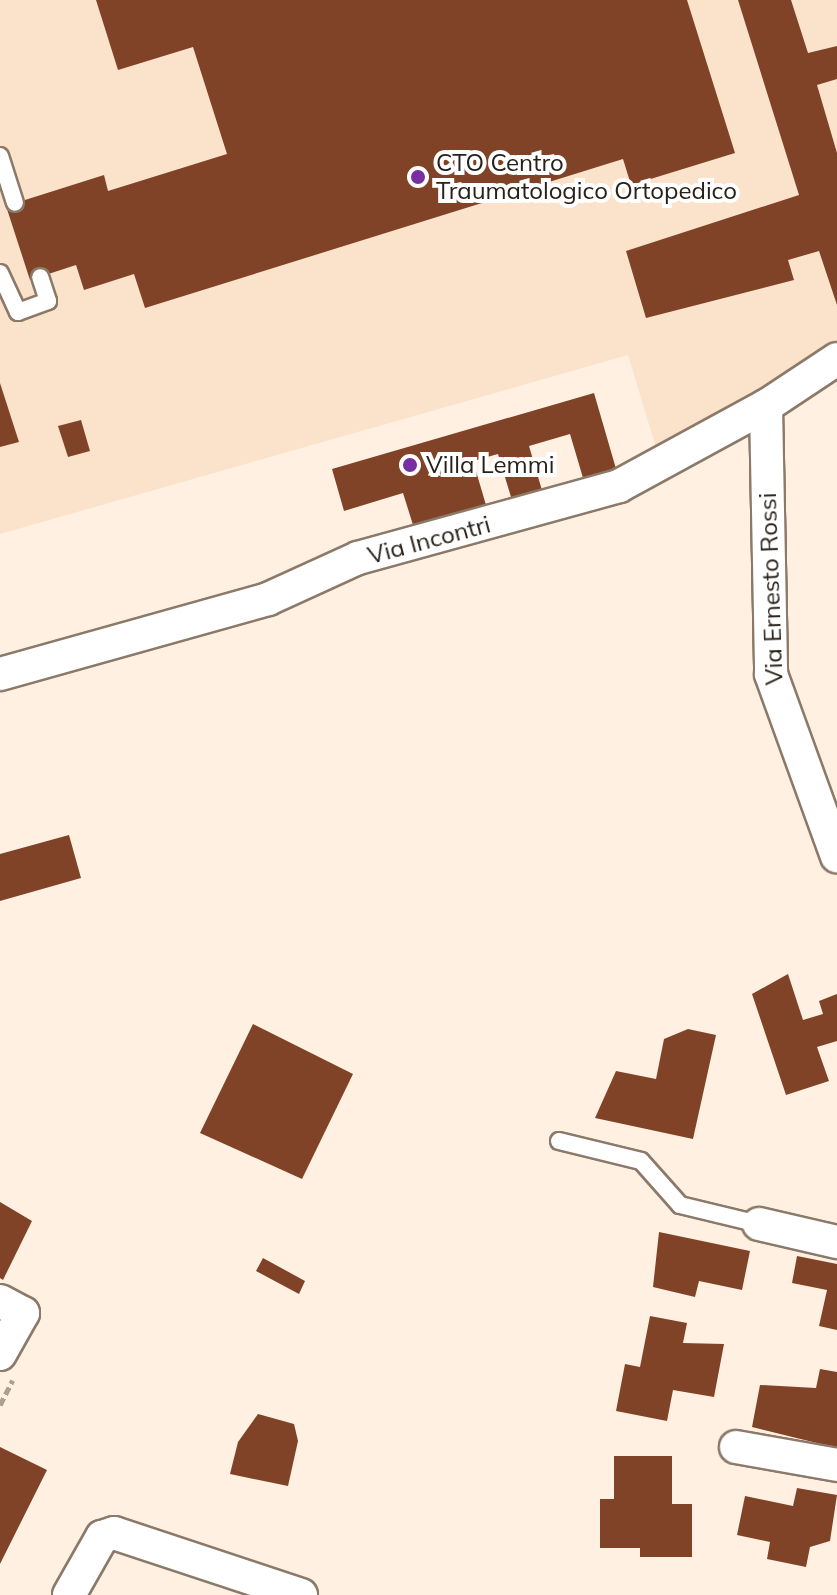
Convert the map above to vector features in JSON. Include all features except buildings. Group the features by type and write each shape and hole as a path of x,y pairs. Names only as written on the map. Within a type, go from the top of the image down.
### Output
{"street":[{"name":"Via Incontri","path":"0,674 268,599 358,558 619,486 766,406 837,359"},
{"name":"Via Ernesto Rossi","path":"766,406 771,674 837,856"},
{"path":"759,1224 837,1242"},
{"path":"0,1354 11,1307"},
{"path":"736,1447 837,1465"},
{"path":"69,1595 106,1534 147,1539 301,1595"}],"lane":[{"path":"0,156 15,203"},
{"path":"0,273 18,312 48,301 40,277"},
{"path":"559,1141 641,1161 680,1205 759,1224"}],"shaded area":[{"name":"CTO Centro Traumatologico Ortopedico","path":"0,0 837,0 837,353 658,454 628,355 0,534"}],"place":[{"name":"CTO Centro Traumatologico Ortopedico","path":"418,177"},
{"name":"Villa Lemmi","path":"410,465"}]}
